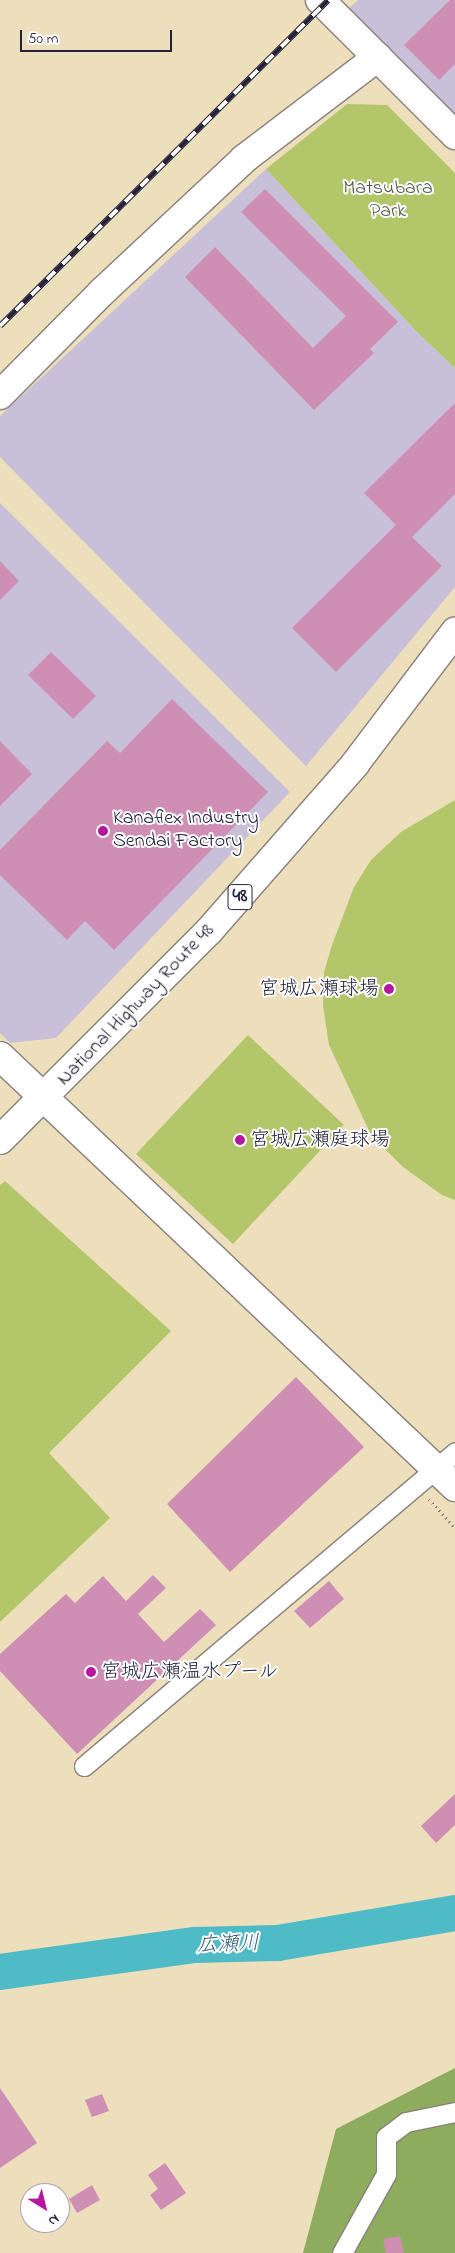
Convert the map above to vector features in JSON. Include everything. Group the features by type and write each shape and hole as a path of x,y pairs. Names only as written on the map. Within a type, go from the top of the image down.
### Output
{"main road":[{"path":"320,0 455,135"},
{"path":"0,395 102,292 244,159 378,57"},
{"name":"National Highway Route 48","path":"0,1140 44,1100 209,931 355,764 455,632"},
{"path":"0,1056 44,1100 455,1487"}],"street":[{"path":"84,1766 435,1467"},
{"path":"342,2253 386,2174 386,2138 406,2122 455,2112"}],"path":[{"path":"435,1467 455,1528"}],"shaded area":[{"path":"358,0 455,0 455,123 345,12"},
{"path":"266,169 416,331 455,368 455,587 306,766 0,457 0,416"},
{"path":"0,503 290,792 56,1038 10,1043 0,1033"}],"green space":[{"name":"Matsubara Park","path":"347,104 387,105 455,173 455,368 416,331 266,169"},
{"name":"宮城広瀬球場","path":"455,800 455,1200 442,1195 403,1167 371,1135 329,1045 323,1006 324,972 332,945 354,887 371,860 401,832"},
{"name":"宮城広瀬庭球場","path":"248,1035 344,1125 233,1244 136,1154"},
{"path":"5,1181 171,1331 49,1453 110,1518 0,1622 0,1185"},
{"path":"455,2068 455,2253 303,2253 336,2129"}],"building":[{"path":"450,0 455,0 455,64 439,80 404,45"},
{"path":"265,189 398,322 370,349 374,353 314,410 185,277 215,247 313,348 346,316 241,212"},
{"path":"455,403 455,494 412,537 442,566 336,672 292,628 396,525 364,493"},
{"path":"0,561 19,581 0,600"},
{"path":"51,652 96,696 73,719 28,675"},
{"path":"172,699 268,792 114,950 85,921 67,940 0,875 0,850 107,741 120,753"},
{"path":"0,741 32,774 0,806"},
{"path":"296,1377 364,1447 230,1572 167,1504"},
{"path":"153,1575 166,1588 138,1614 164,1642 200,1609 216,1625 77,1754 0,1671 0,1654 66,1594 75,1603 103,1576 126,1601"},
{"path":"329,1581 344,1599 310,1628 294,1611"},
{"path":"455,1794 455,1825 436,1843 421,1826"},
{"path":"0,2088 37,2143 0,2168"},
{"path":"102,2094 109,2111 92,2117 85,2100"},
{"path":"165,2163 186,2193 161,2210 150,2195 158,2189 148,2175"},
{"path":"92,2185 100,2200 77,2213 70,2198"},
{"path":"400,2236 404,2253 386,2253 383,2239"}],"waterway":[{"name":"広瀬川","path":"0,1972 195,1945 278,1943 455,1913"}],"railway":[{"path":"0,326 328,0"}],"place":[{"name":"Kanaflex Industry Sendai Factory","path":"103,831"},
{"name":"宮城広瀬球場","path":"389,989"},
{"name":"宮城広瀬庭球場","path":"240,1140"},
{"name":"宮城広瀬温水プール","path":"91,1672"}]}
